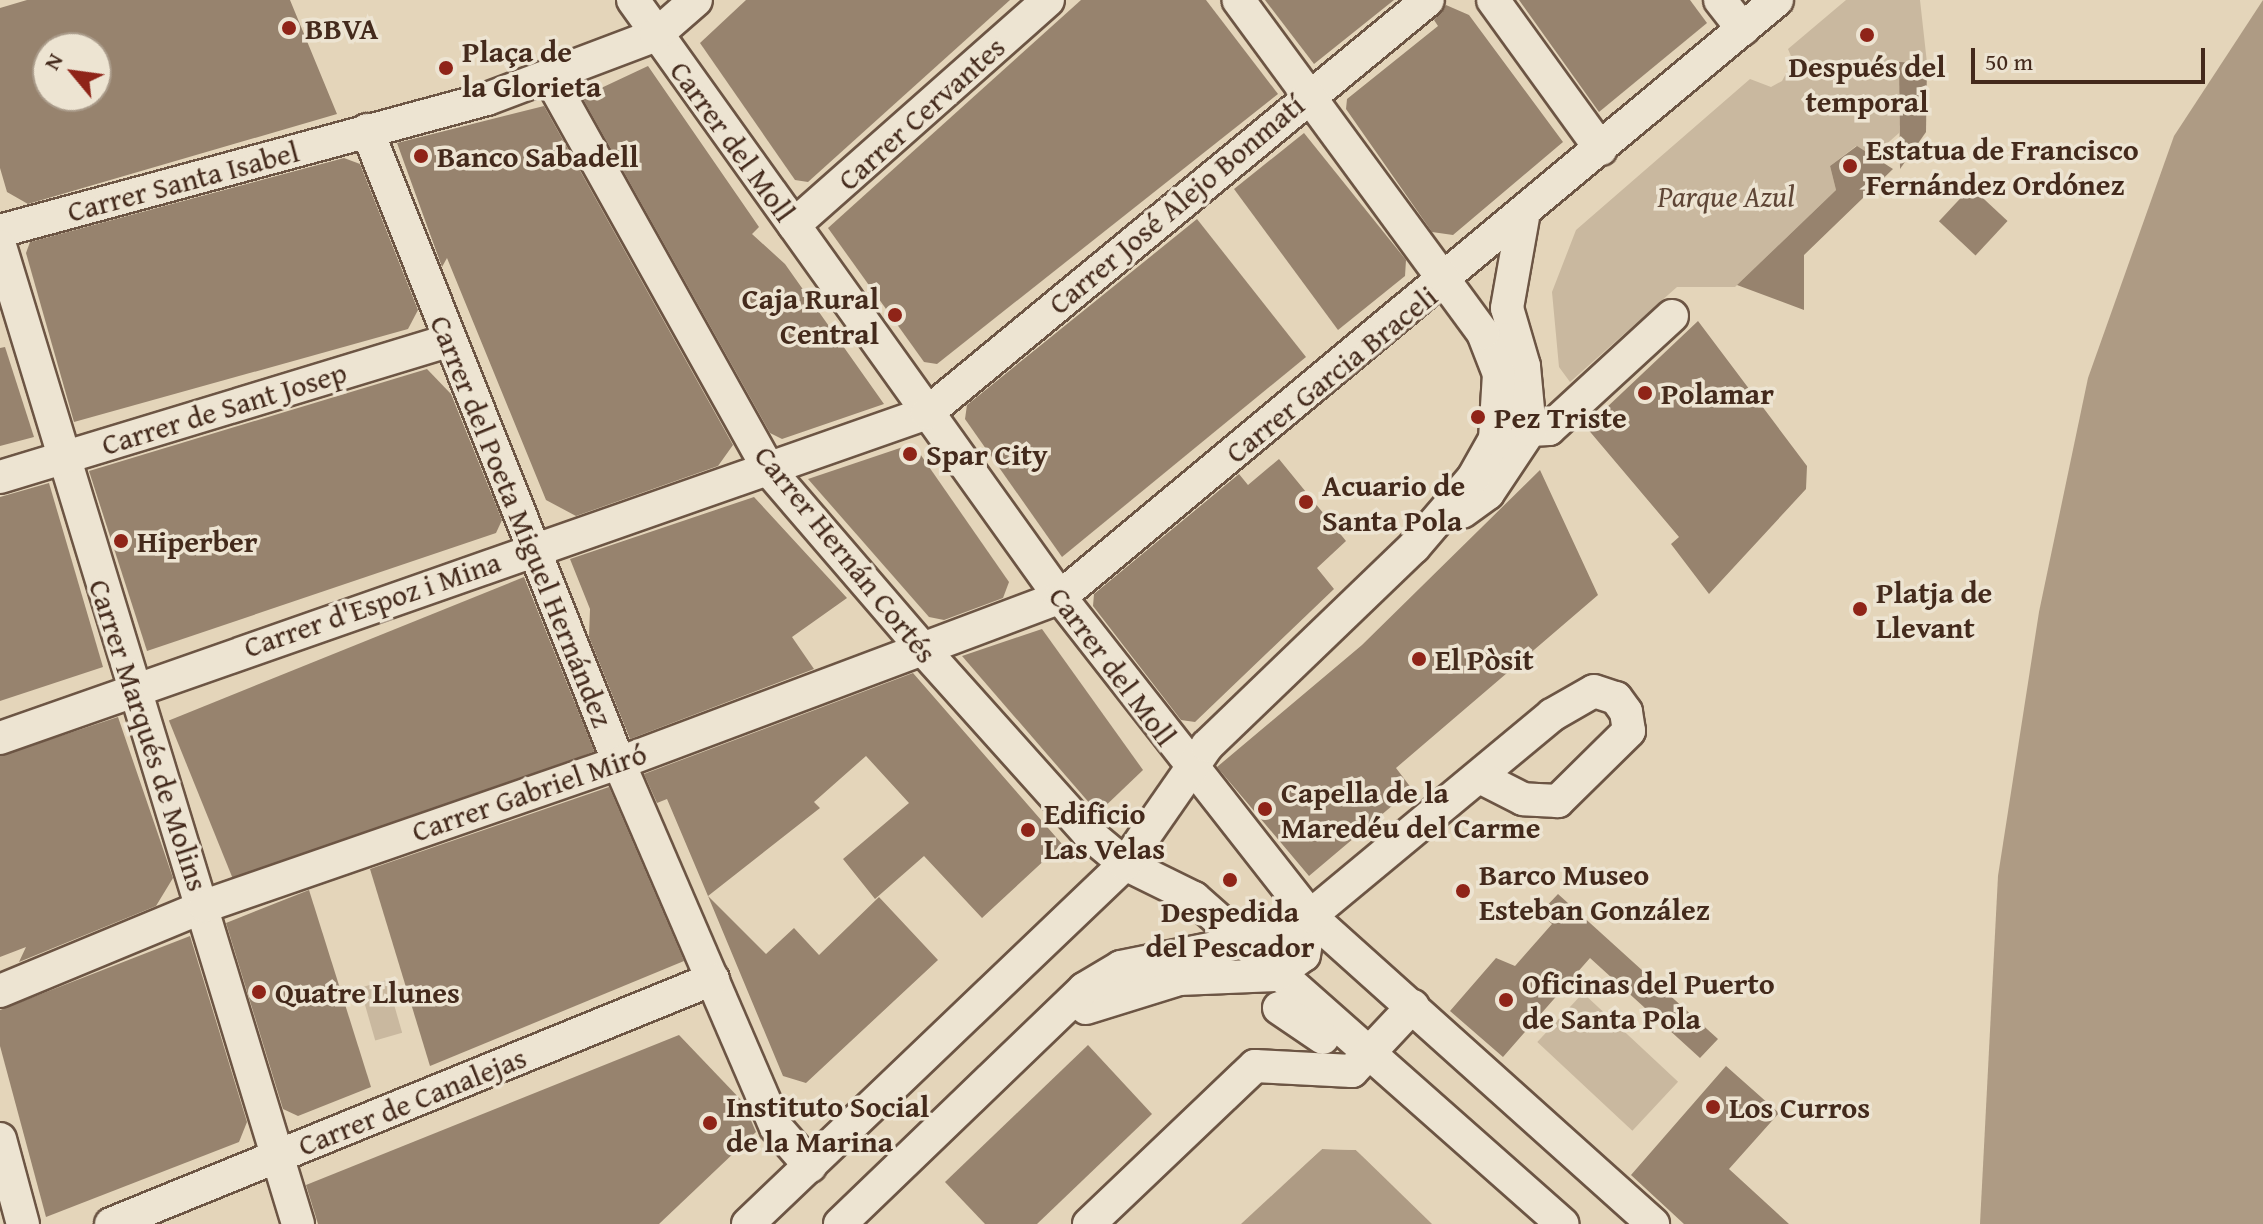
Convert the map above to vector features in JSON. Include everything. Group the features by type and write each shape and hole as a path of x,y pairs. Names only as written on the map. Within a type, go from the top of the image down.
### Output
{"street":[{"path":"633,0 656,35"},
{"path":"367,130 550,78 656,35 696,0"},
{"name":"Carrer Cervantes","path":"794,225 1048,0"},
{"path":"748,1224 1125,864 1190,766 1414,547 1473,478 1495,439 1501,408 1499,374 1483,333 1238,0"},
{"name":"Carrer José Alejo Bonmatí","path":"927,413 1309,93 1428,0"},
{"path":"1493,0 1601,149"},
{"path":"1720,0 1743,29"},
{"name":"Carrer Garcia Braceli","path":"1060,597 1523,217 1777,0"},
{"name":"Carrer del Moll","path":"656,35 1060,597 1310,916 1653,1224"},
{"name":"Carrer Hernán Cortés","path":"550,78 769,470 922,648 1088,833 1125,864"},
{"name":"Carrer Santa Isabel","path":"0,231 367,130"},
{"name":"Carrer del Poeta Miguel Hernández","path":"367,130 619,763 776,1127 810,1166"},
{"path":"1414,547 1488,493 1530,430 1524,366 1507,308 1523,217"},
{"name":"Carrer Marqués de Molins","path":"0,246 59,457 205,906 298,1224"},
{"path":"1530,430 1549,429 1672,316"},
{"name":"Carrer de Sant Josep","path":"0,477 449,341"},
{"name":"Carrer d'Espoz i Mina","path":"0,738 534,547 769,470 927,413"},
{"name":"Carrer Gabriel Miró","path":"0,991 205,906 619,763 1060,597"},
{"path":"840,1224 1055,1024 1084,989 1121,967 1204,945 1273,936 1310,916 1480,777"},
{"path":"1125,864 1176,885 1364,1058 1563,1224"},
{"path":"1204,945 1206,910"},
{"path":"1055,1024 1132,988 1276,975 1304,955 1310,916"},
{"name":"Carrer de Canalejas","path":"111,1224 713,979"},
{"path":"1089,1224 1255,1066 1352,1071 1413,1006"},
{"path":"1279,1008 1364,1058"},
{"path":"0,1139 23,1224"}],"green space":[{"name":"Parque Azul","path":"1846,0 1920,0 1927,63 1899,62 1899,133 1873,156 1856,146 1830,166 1836,190 1735,287 1677,287 1570,382 1559,367 1552,292 1576,230 1750,79 1771,87 1782,81 1793,61 1788,49"},
{"path":"387,980 402,1033 375,1041 360,988"},
{"path":"1583,993 1678,1082 1632,1131 1537,1042"}],"shaded area":[{"path":"2263,0 2263,1224 1980,1224 1998,876 2039,612 2088,378 2174,136"},
{"path":"1322,1149 1356,1150 1432,1224 1241,1224"}],"pier":[{"path":"1322,1145 1358,1146 1436,1224 1356,1150 1322,1149 1237,1224"}],"building":[{"path":"27,0 290,0 337,114 28,204 7,192 0,168 0,8"},
{"path":"746,0 1010,0 808,182 795,180 700,43"},
{"path":"1081,0 1206,0 1278,94 937,364 924,362 828,228"},
{"path":"1265,0 1394,0 1314,64"},
{"path":"1519,0 1690,0 1707,23 1599,112"},
{"path":"1446,5 1469,15 1563,142 1453,235 1432,232 1346,109 1347,99 1438,26 1434,20"},
{"path":"1899,62 1927,63 1926,132 1900,169"},
{"path":"648,66 759,227 752,234 785,264 884,404 782,439 770,433 582,97"},
{"path":"544,106 733,445 718,466 576,516 546,500 447,258 442,267 397,143"},
{"path":"1304,133 1406,260 1405,276 1338,330 1234,189"},
{"path":"1857,146 1893,169 1804,255 1804,310 1737,285 1836,190 1830,166"},
{"path":"344,158 360,164 418,310 408,329 74,422 26,253 30,242"},
{"path":"1971,187 2008,221 1976,255 1939,221"},
{"path":"1197,219 1306,357 1062,557 965,419 967,405"},
{"path":"1698,321 1807,466 1806,489 1709,594 1671,544 1679,537 1586,427"},
{"path":"5,347 34,437 0,446 0,348"},
{"path":"427,369 451,394 502,520 496,533 147,651 89,471"},
{"path":"906,446 918,451 1009,582 1003,598 944,620 929,617 808,479"},
{"path":"1279,459 1346,541 1317,568 1334,589 1195,722 1181,720 1093,606 1094,594 1239,474 1248,485"},
{"path":"1540,470 1598,595 1396,768 1412,789 1309,876 1217,767 1362,645"},
{"path":"49,483 103,667 0,701 0,497"},
{"path":"754,497 847,598 792,637 814,669 630,739 589,637 590,609 570,559"},
{"path":"524,577 594,751 239,895 169,720"},
{"path":"1042,629 1143,770 1098,813 962,656"},
{"path":"913,673 1062,844 982,918 924,856 875,899 843,859 909,803 866,756 814,802 820,808 708,896 667,799 657,803 644,774"},
{"path":"118,717 173,878 156,906 19,962 26,947 0,957 0,756"},
{"path":"609,787 684,961 430,1066 370,869"},
{"path":"309,890 371,1087 298,1116 283,1109 226,923"},
{"path":"1558,894 1718,1039 1700,1058 1590,958 1503,1057 1450,1011 1496,958 1515,966 1552,924 1540,913"},
{"path":"708,896 766,954 794,928 819,955 879,897 938,960 806,1083 783,1076"},
{"path":"190,936 247,1122 239,1142 46,1217 0,1046 0,1010"},
{"path":"679,1035 743,1102 756,1132 659,1224 318,1224 306,1185"},
{"path":"1088,1045 1152,1114 1037,1224 985,1224 945,1182"},
{"path":"1726,1066 1779,1113 1729,1169 1789,1224 1684,1224 1631,1175"}],"place":[{"name":"BBVA","path":"289,28"},
{"name":"Después del temporal","path":"1867,35"},
{"name":"Plaça de la Glorieta","path":"446,68"},
{"name":"Banco Sabadell","path":"421,156"},
{"name":"Estatua de Francisco Fernández Ordónez","path":"1850,166"},
{"name":"Caja Rural Central","path":"895,315"},
{"name":"Polamar","path":"1645,393"},
{"name":"Pez Triste","path":"1478,417"},
{"name":"Spar City","path":"910,454"},
{"name":"Acuario de Santa Pola","path":"1306,502"},
{"name":"Hiperber","path":"121,541"},
{"name":"Platja de Llevant","path":"1860,609"},
{"name":"El Pòsit","path":"1419,659"},
{"name":"Capella de la Maredéu del Carme","path":"1265,809"},
{"name":"Edificio Las Velas","path":"1028,830"},
{"name":"Despedida del Pescador","path":"1230,880"},
{"name":"Barco Museo Esteban González","path":"1463,891"},
{"name":"Quatre Llunes","path":"259,992"},
{"name":"Oficinas del Puerto de Santa Pola","path":"1506,1000"},
{"name":"Los Curros","path":"1713,1107"},
{"name":"Instituto Social de la Marina","path":"710,1123"}]}
